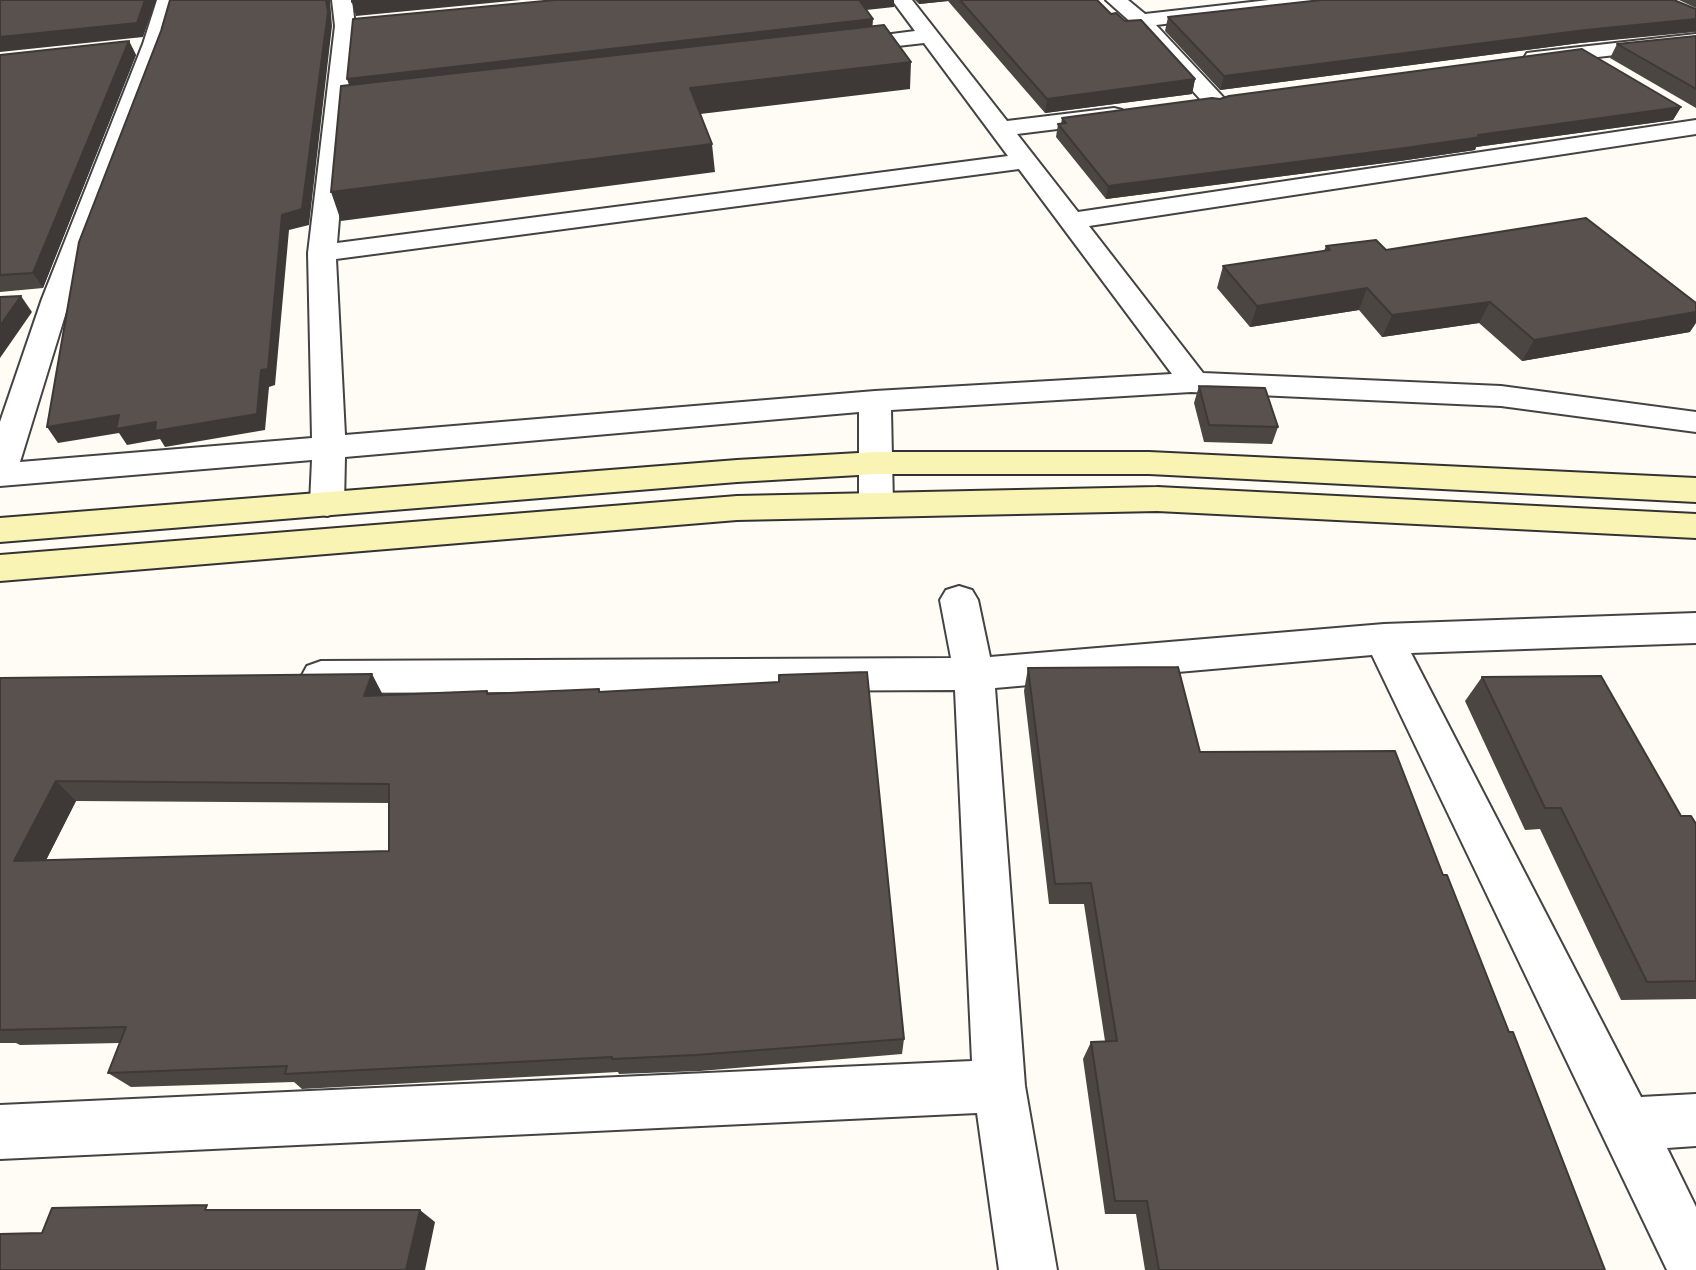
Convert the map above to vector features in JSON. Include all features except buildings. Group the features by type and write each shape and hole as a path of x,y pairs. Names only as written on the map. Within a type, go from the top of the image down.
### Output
{"main road":[{"path":"0,530 737,471 876,463 1149,463 1696,490"},
{"path":"0,568 737,508 1157,499 1696,526"}],"street":[{"path":"167,0 142,45 42,300 0,474 875,401 1194,382 1501,396 1696,422"},
{"path":"902,0 1194,382"},
{"path":"1116,0 1141,21 1216,103"},
{"path":"1141,21 1321,0"},
{"path":"327,504 329,446 322,253 336,105 349,17"},
{"path":"819,49 929,36"},
{"path":"1512,61 1696,40"},
{"path":"1580,52 1615,73"},
{"path":"1189,106 1243,99"},
{"path":"336,105 363,102"},
{"path":"1673,107 1696,121"},
{"path":"1001,130 1135,113"},
{"path":"1071,221 1696,127"},
{"path":"322,253 1025,161"},
{"path":"875,401 876,505"},
{"path":"959,600 974,674 999,1086 1028,1270"},
{"path":"292,677 974,674 1384,639 1696,628"},
{"path":"1384,639 1627,1124 1696,1268"},
{"path":"0,1132 999,1086"},
{"path":"1627,1124 1696,1120"}]}
